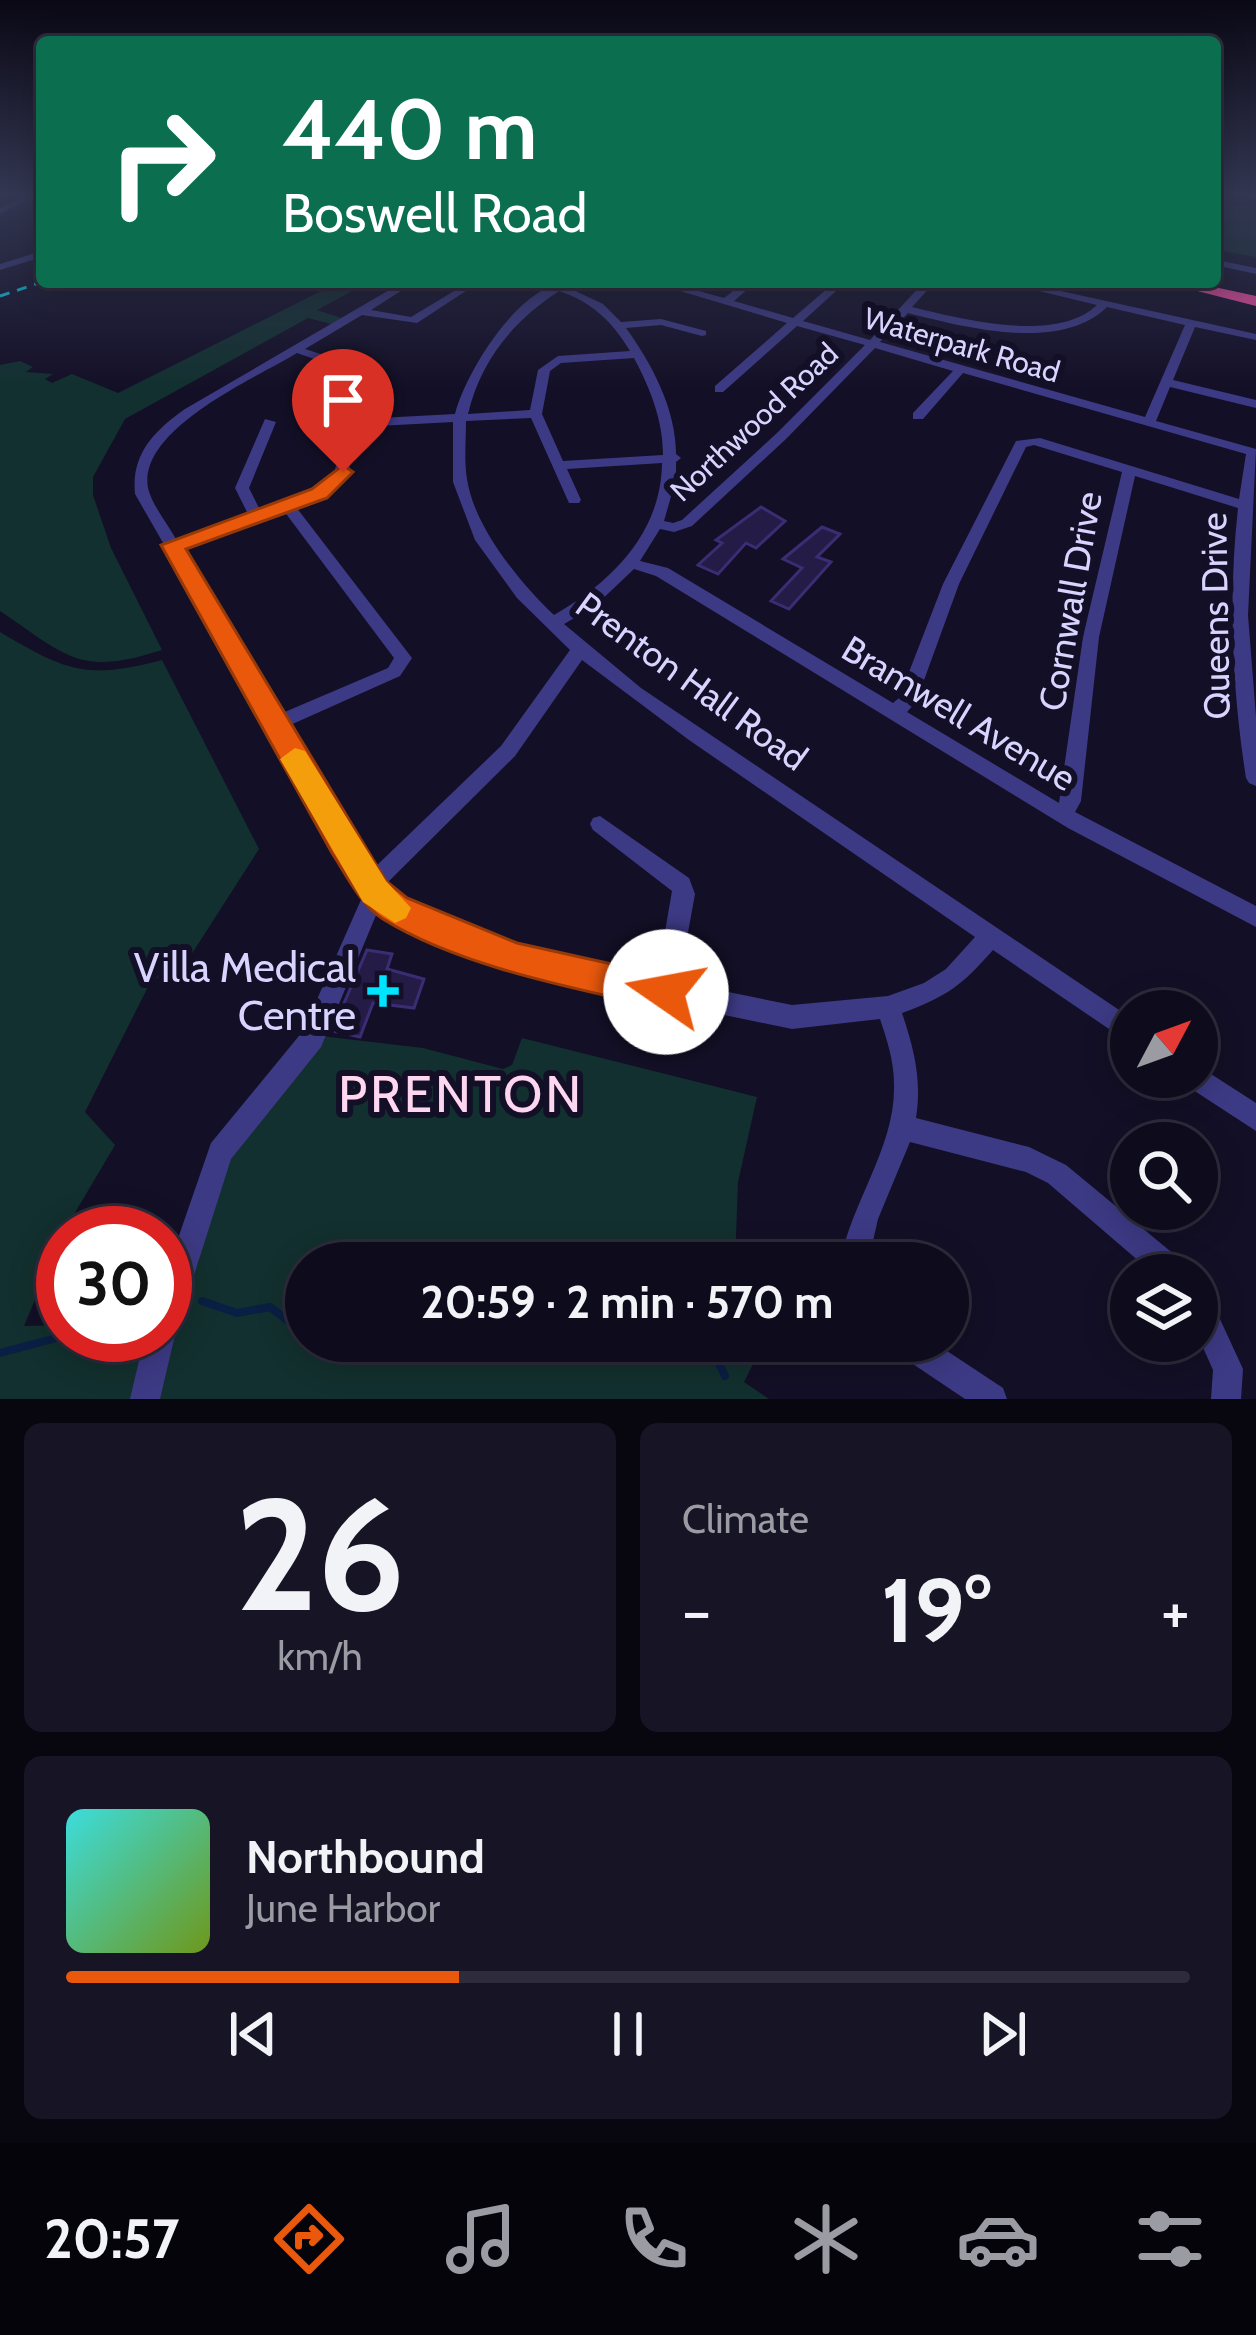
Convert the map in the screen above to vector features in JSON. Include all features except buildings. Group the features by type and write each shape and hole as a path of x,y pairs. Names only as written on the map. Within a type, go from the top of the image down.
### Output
{"highway":[{"path":"1206,288 1254,296"}],"street":[{"path":"1221,264 1256,271"},
{"path":"400,288 189,412 140,466 142,494 373,888 396,909 515,958 792,1017 888,1006 954,977 990,937"},
{"path":"361,310 413,321 465,288"},
{"name":"Prenton Hall Road","path":"557,288 510,323 488,349 465,390 460,417 458,470 475,520 516,586 580,649 1110,1018"},
{"path":"552,624 604,594 630,563 653,524 674,458 668,412 621,325 591,298 568,288"},
{"name":"Waterpark Road","path":"677,288 1254,453"},
{"path":"726,302 744,288"},
{"path":"719,389 835,288"},
{"name":"Northwood Road","path":"653,524 674,527 687,523 810,412 925,288"},
{"path":"1034,288 1256,337"},
{"path":"906,309 979,325 1030,328 1077,322 1105,303"},
{"path":"621,325 661,322 695,333"},
{"path":"1149,423 1191,323"},
{"path":"172,545 328,490 340,479 365,371 295,350"},
{"path":"574,500 536,414 548,364 638,354"},
{"path":"919,416 961,370"},
{"path":"1165,382 1256,404"},
{"path":"356,423 536,414"},
{"path":"256,516 242,488 269,422"},
{"path":"894,713 907,701 951,584 1021,444 1035,441 1244,505"},
{"name":"Queens Drive","path":"1254,453 1244,505 1245,688 1256,778"},
{"path":"559,465 674,458"},
{"name":"Cornwall Drive","path":"1063,814 1071,801 1091,637 1129,470"},
{"path":"275,724 403,664 399,650 287,505"},
{"name":"Bramwell Avenue","path":"630,563 662,572 1063,814 1256,917"},
{"path":"192,1237 220,1152 311,1039 373,888 508,751 580,649"},
{"path":"600,824 672,878 684,894 666,992"},
{"path":"856,1242 902,1127 908,1085 888,1006"},
{"path":"1218,1092 1256,1118"},
{"path":"902,1127 1029,1160 1057,1174 1152,1254"},
{"path":"1218,1347 1228,1369 1226,1399"},
{"path":"145,1399 154,1362"},
{"path":"938,1362 992,1399"}],"green space":[{"path":"327,288 358,288 317,310 345,319 335,325 308,318 125,419 93,477 93,495 111,548 162,650 111,662 92,661 59,650 0,611 0,365 20,361 33,367 26,372 53,374 45,379 52,383 72,374 118,393"},
{"path":"0,632 42,656 77,668 114,670 162,660 259,849 177,977 152,979 85,1112 115,1145 79,1206 36,1206 36,1297 24,1326 36,1326 36,1362 192,1362 192,1252 212,1181 321,1036 423,1048 503,1069 512,1065 522,1038 757,1097 738,1182 736,1242 285,1242 285,1362 754,1362 744,1382 769,1399 0,1399"}],"waterway":[{"path":"202,1301 237,1313 270,1307 285,1318"},
{"path":"0,1353 36,1343"},
{"path":"718,1362 725,1376"}],"railway":[{"path":"0,296 36,284"}],"slow traffic":[{"path":"295,759 375,892 395,908"}],"place":[{"name":"Villa Medical Centre","path":"383,991"}],"district":[{"name":"PRENTON","path":"461,1094"}],"route":[{"path":"343,472 320,494 172,545 344,844 375,892 396,909 547,968 666,992"}]}
